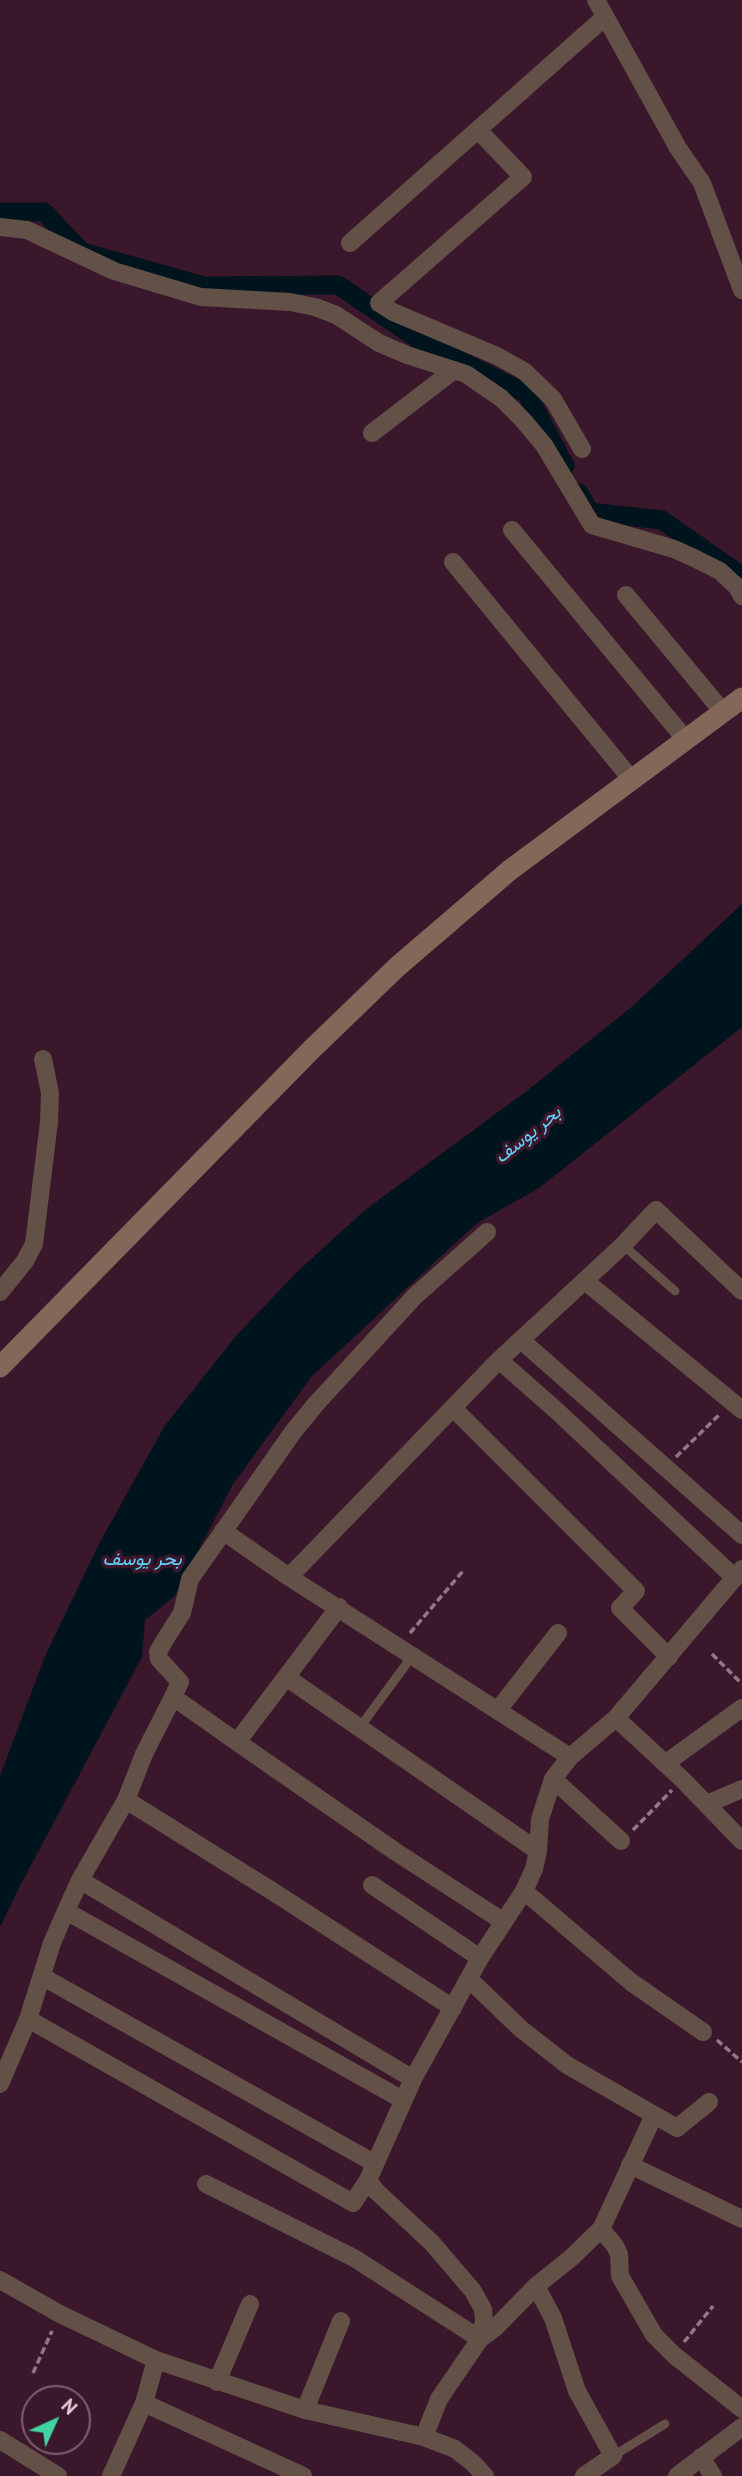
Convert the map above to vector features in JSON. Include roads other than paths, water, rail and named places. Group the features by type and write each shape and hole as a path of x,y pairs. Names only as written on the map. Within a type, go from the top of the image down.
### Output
{"street":[{"path":"596,0 678,148 702,183 742,290"},
{"path":"350,243 605,17"},
{"path":"478,130 523,177 379,303 393,312 497,356 524,371 552,399 582,449"},
{"path":"0,227 27,230 114,271 201,297 290,302 315,307 336,315 380,343 407,355 466,374 493,393 523,420 544,446 593,525 694,558 720,571 737,587 742,596"},
{"path":"372,433 454,370"},
{"path":"512,530 686,740"},
{"path":"453,562 632,780"},
{"path":"626,595 723,712"},
{"path":"1,1363 397,967 510,870 742,698"},
{"path":"0,1292 25,1261 34,1244 49,1122 50,1093 43,1059"},
{"path":"289,1577 499,1360 623,1245 656,1210 742,1291"},
{"path":"0,2084 66,1911 80,1880 126,1800 148,1746 180,1682 162,1665 159,1652 182,1613 190,1579 293,1432 315,1405 415,1296 487,1232"},
{"path":"584,1280 737,1406"},
{"path":"521,1340 742,1535"},
{"path":"27,2019 353,2203 371,2172 403,2100 480,1958 524,1891 534,1869 540,1819 553,1779 569,1757 616,1718 738,1574 499,1360"},
{"path":"453,1408 636,1591 620,1608 669,1657"},
{"path":"223,1531 289,1577 569,1757"},
{"path":"237,1742 339,1607"},
{"path":"498,1710 558,1633"},
{"path":"286,1677 538,1851"},
{"path":"173,1697 396,1852 504,1922"},
{"path":"666,1763 742,1707"},
{"path":"616,1718 666,1763 742,1841"},
{"path":"553,1779 621,1841"},
{"path":"707,1804 742,1789"},
{"path":"126,1800 453,2008"},
{"path":"80,1880 414,2079"},
{"path":"372,1885 480,1958"},
{"path":"524,1891 631,1982 703,2032"},
{"path":"66,1911 403,2100"},
{"path":"43,1976 371,2172 473,2291 482,2309 484,2321 480,2339"},
{"path":"469,1979 521,2029 567,2065 677,2128 709,2102"},
{"path":"424,2437 439,2399 480,2339 601,2229 654,2115"},
{"path":"630,2165 742,2219"},
{"path":"206,2184 354,2258 480,2339"},
{"path":"601,2229 615,2246 620,2276 644,2322 654,2335 674,2355 742,2409"},
{"path":"0,2280 60,2314 156,2360 305,2410 424,2437 455,2449 485,2476"},
{"path":"536,2286 553,2318 577,2391 613,2456 584,2476"},
{"path":"217,2382 250,2304"},
{"path":"305,2410 341,2321"},
{"path":"111,2476 144,2403 156,2360"},
{"path":"144,2403 303,2476"},
{"path":"677,2476 742,2427"},
{"path":"0,2440 58,2476"},
{"path":"701,2457 713,2476"}],"lane":[{"path":"623,1245 674,1291"},
{"path":"360,1727 406,1650"},
{"path":"613,2456 665,2424"}],"water":[{"name":"بحر يوسف","path":"742,904 742,1027 539,1188 477,1223 312,1376 233,1484 174,1597 145,1620 142,1657 0,1927 0,1776 45,1656 100,1542 164,1427 235,1337 297,1272 365,1210 528,1090 634,1005"}],"waterway":[{"path":"0,212 44,212 82,252 204,286 338,285 421,341 527,394 565,466"},
{"path":"579,493 590,512 662,520 739,574 742,579"}]}
